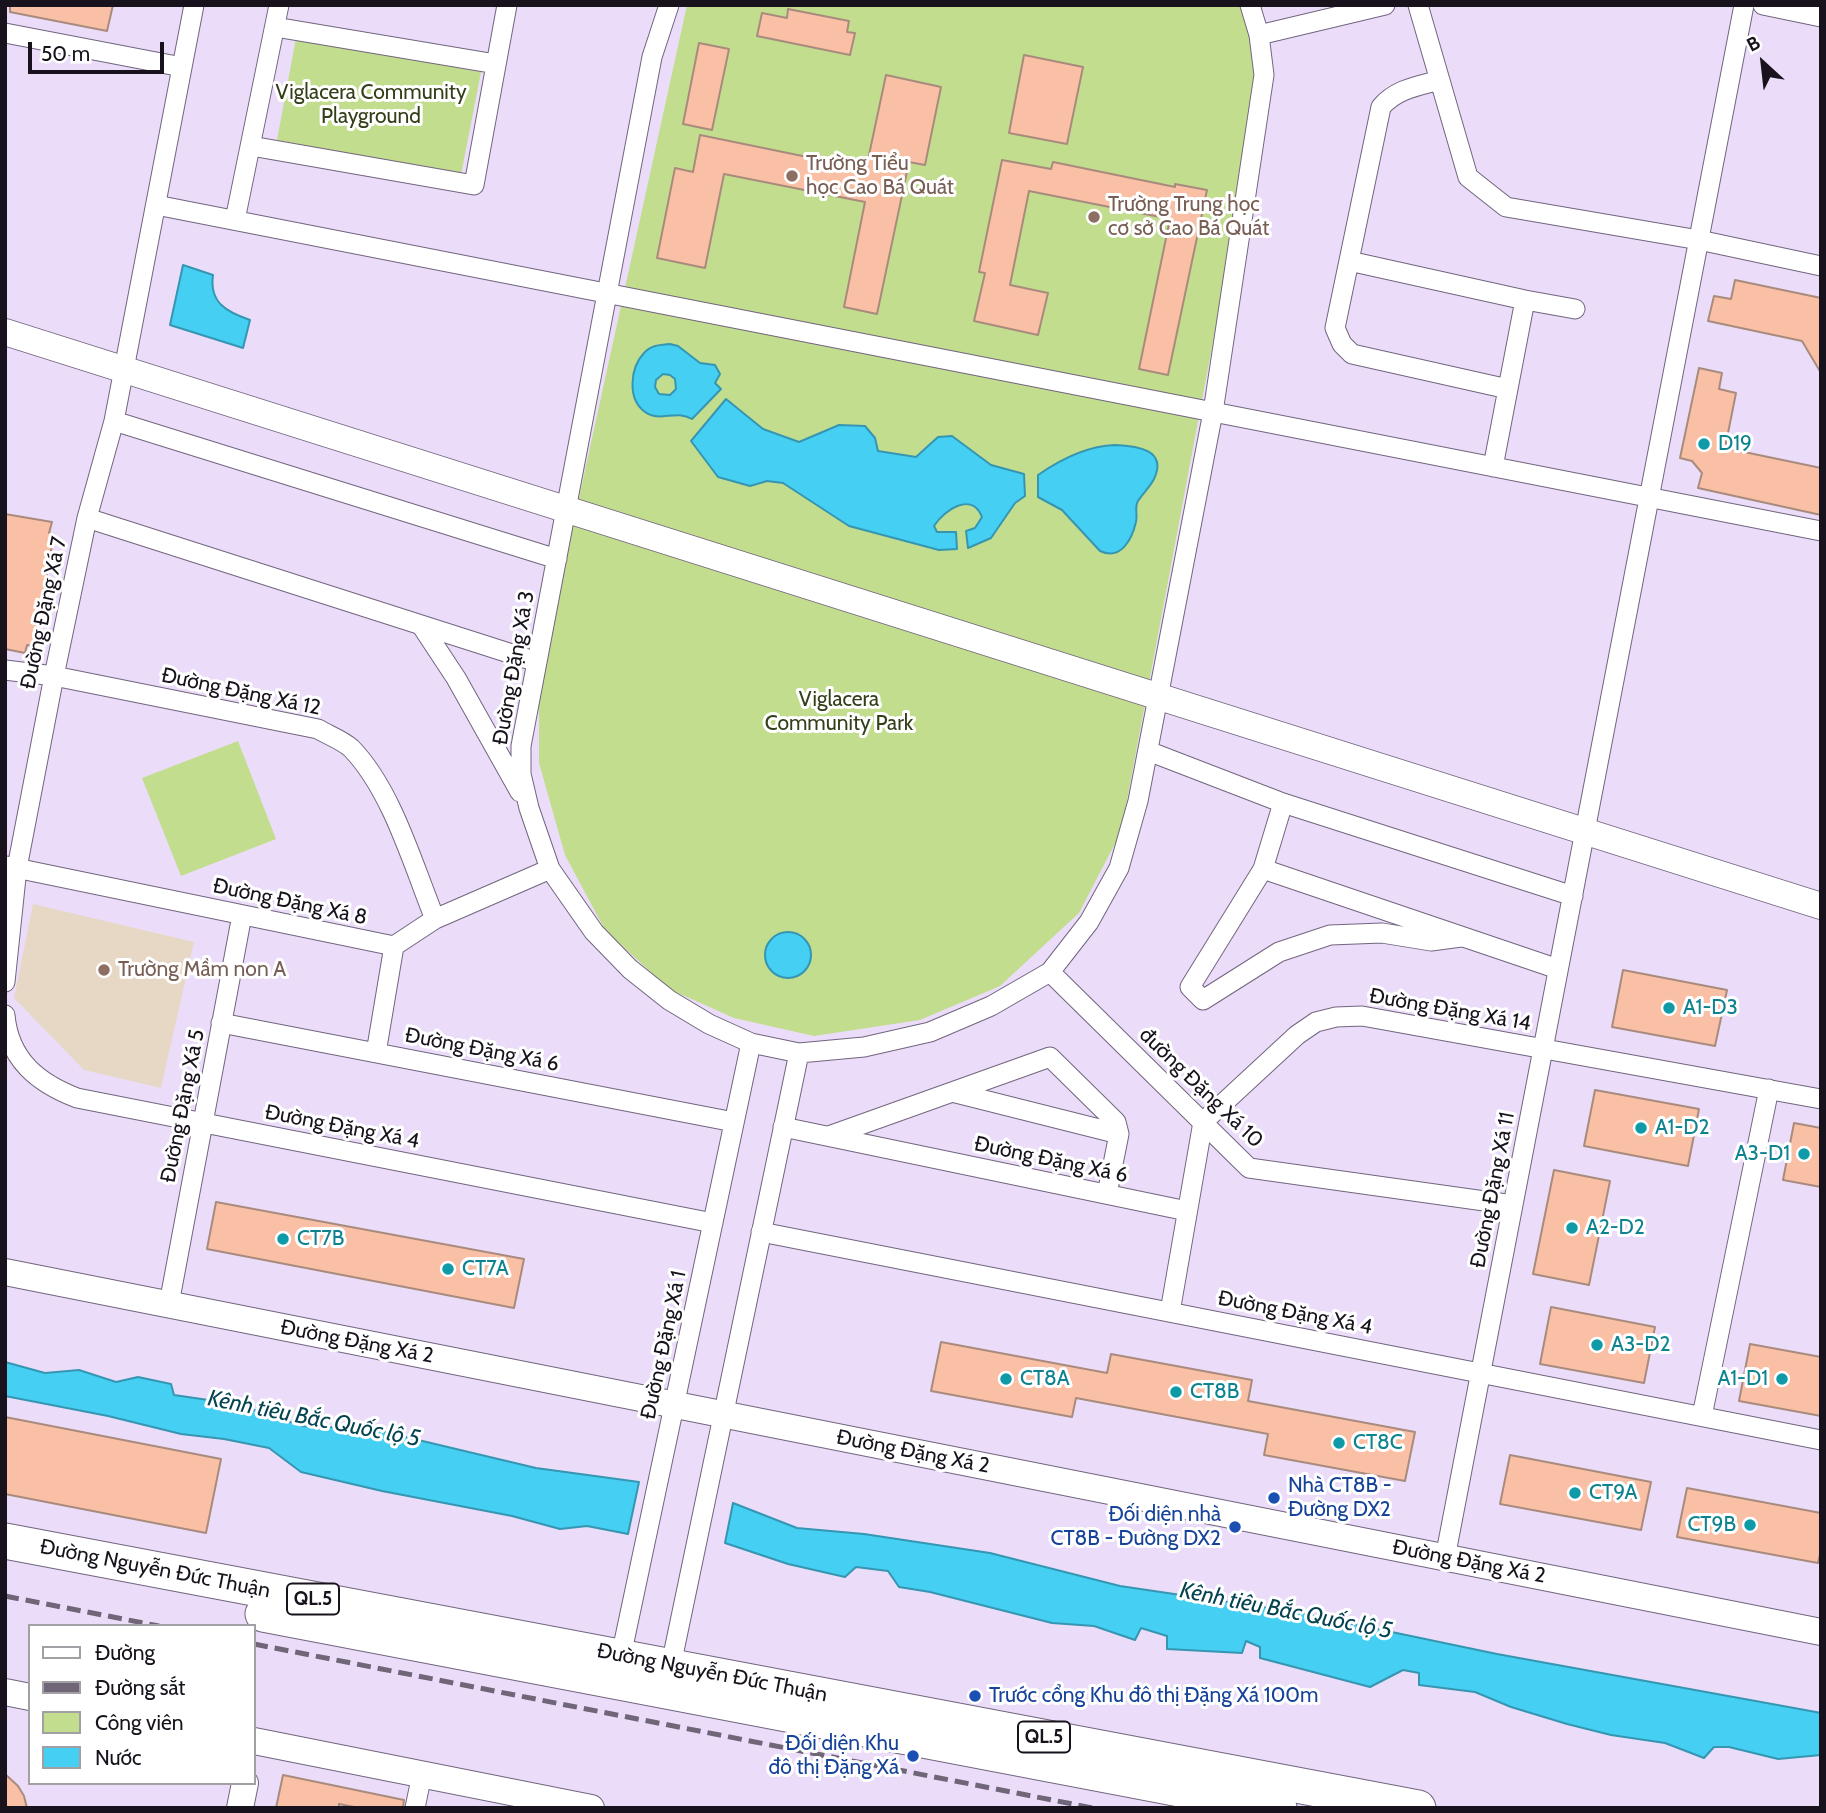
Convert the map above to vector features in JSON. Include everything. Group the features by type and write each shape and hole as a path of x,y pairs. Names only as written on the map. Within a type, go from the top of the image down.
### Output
{"highway":[{"name":"Đường Nguyễn Đức Thuận","path":"5,1541 1279,1808"},
{"name":"Đường Nguyễn Đức Thuận","path":"5,1565 618,1668"},
{"name":"Đường Nguyễn Đức Thuận","path":"668,1678 1418,1808"}],"street":[{"name":"Đường Đặng Xá 7","path":"11,867 87,518 114,421 194,5"},
{"path":"235,220 279,5"},
{"path":"251,146 474,185 507,5"},
{"name":"Đường Đặng Xá 3","path":"669,5 652,57 521,746 521,774 528,808 550,869 594,932 630,968 669,1000 709,1024 751,1043 799,1053 864,1047 930,1032 991,1006 1050,972 1089,922 1119,868 1138,801 1213,412 1264,75 1259,35 1250,5"},
{"path":"1259,35 1385,5"},
{"path":"1418,5 1468,177 1506,207 1699,240 1821,266"},
{"name":"Đường Đặng Xá 11","path":"1446,1558 1744,5"},
{"path":"1763,5 1821,17"},
{"path":"275,27 496,64"},
{"path":"5,33 182,67"},
{"path":"1440,79 1400,91 1381,107 1335,328 1342,344 1352,354 1508,389"},
{"path":"156,205 1821,531"},
{"path":"1349,261 1575,309"},
{"path":"1493,467 1525,300"},
{"path":"5,332 1821,906"},
{"path":"114,421 556,559"},
{"path":"87,518 537,662"},
{"path":"421,625 456,678 528,808"},
{"name":"Đường Đặng Xá 12","path":"5,670 54,676 318,729 349,746 372,773 390,808 435,919"},
{"path":"1148,751 1283,803 1573,896"},
{"path":"1283,803 1263,869 1190,987 1203,1000 1279,952 1330,935 1382,933 1431,941 1461,937"},
{"path":"5,982 11,867"},
{"name":"Đường Đặng Xá 8","path":"11,867 394,946"},
{"path":"376,1053 394,946 435,919 550,869"},
{"path":"1263,869 1558,969"},
{"name":"Đường Đặng Xá 5","path":"169,1304 242,915"},
{"name":"đường Đặng Xá 10","path":"1050,972 1249,1168 1513,1205"},
{"name":"Đường Đặng Xá 4","path":"5,1015 6,1027 18,1054 34,1076 53,1089 77,1098 713,1223"},
{"name":"Đường Đặng Xá 14","path":"1203,1122 1297,1035 1316,1022 1336,1017 1362,1016 1821,1099"},
{"name":"Đường Đặng Xá 6","path":"221,1023 734,1122"},
{"name":"Đường Đặng Xá 1","path":"618,1668 751,1043"},
{"path":"668,1678 799,1053"},
{"path":"829,1136 1050,1057 1116,1122 1119,1134 1107,1194"},
{"path":"1702,1416 1769,1089"},
{"path":"952,1092 1119,1134"},
{"path":"1170,1312 1203,1122"},
{"name":"Đường Đặng Xá 6","path":"783,1127 1187,1211"},
{"name":"Đường Đặng Xá 4","path":"761,1232 1821,1440"},
{"name":"Đường Đặng Xá 2","path":"5,1272 1821,1632"},
{"path":"5,1692 28,1697"},
{"path":"256,1741 591,1808"},
{"path":"415,1808 422,1774"},
{"path":"240,1808 245,1785"}],"shaded area":[{"name":"Trường Mầm non A","path":"33,904 194,942 161,1088 84,1070 14,998"}],"green space":[{"name":"Viglacera Community Park","path":"687,5 1244,5 1263,75 1121,832 1079,913 1000,986 920,1020 814,1036 734,1018 669,989 605,930 565,855 539,763 539,680"},
{"name":"Viglacera Community Playground","path":"296,38 481,72 461,175 277,140"},
{"path":"238,741 276,839 181,876 142,778"}],"water":[{"path":"183,265 213,275 214,293 221,305 250,320 243,348 170,325"},
{"path":"670,344 678,346 700,363 715,365 720,374 715,383 721,389 692,419 680,415 651,415 639,406 635,399 632,383 639,359 650,348","holes":["663,374 675,379 676,389 670,395 659,394 655,387 656,380"]},
{"path":"726,399 763,429 799,442 839,425 865,426 875,438 878,451 916,457 938,437 952,436 991,465 1024,474 1025,496 1015,503 991,538 968,548 966,531 975,528 982,517 972,505 965,504 951,509 934,526 937,532 956,532 957,549 939,550 849,526 783,483 767,481 750,486 718,477 691,441"},
{"path":"1115,445 1148,451 1157,461 1157,469 1152,482 1137,504 1132,535 1120,551 1107,553 1100,551 1062,510 1038,497 1038,475 1075,454"},
{"path":"788,932 805,938 811,955 805,972 788,978 771,972 765,955 771,938"},
{"path":"5,1362 45,1373 79,1370 116,1382 138,1377 171,1384 174,1395 236,1404 302,1426 372,1429 536,1468 639,1482 628,1534 587,1526 560,1529 512,1516 382,1491 301,1472 269,1448 181,1434 108,1416 5,1396"},
{"name":"Kênh tiêu Bắc Quốc lộ 5","path":"733,1503 797,1528 864,1534 990,1553 1120,1586 1296,1612 1497,1654 1821,1713 1821,1755 1778,1759 1729,1747 1714,1747 1704,1758 1665,1743 1611,1735 1567,1724 1511,1707 1475,1692 1419,1685 1419,1673 1403,1670 1370,1687 1260,1658 1260,1647 1246,1641 1242,1653 1167,1649 1167,1636 1141,1628 1135,1640 1094,1626 1052,1623 930,1592 899,1587 888,1571 856,1567 845,1577 788,1564 725,1543"}],"building":[{"path":"10,5 113,5 107,31 10,12"},
{"path":"788,9 849,21 847,32 855,33 850,55 757,36 762,13 787,18"},
{"path":"699,43 729,49 712,130 683,124"},
{"path":"1024,55 1083,67 1067,144 1009,133"},
{"path":"886,75 941,87 925,165 909,162 877,314 844,307 865,202 724,174 705,268 657,258 675,168 693,172 700,135 866,169"},
{"path":"1002,160 1051,169 1053,162 1175,187 1175,184 1207,190 1168,375 1139,369 1170,219 1029,191 1010,285 1048,293 1038,335 974,321 985,273 979,272"},
{"path":"1735,280 1821,298 1821,373 1802,341 1708,321 1714,296 1731,299"},
{"name":"D19","path":"1699,368 1722,373 1719,389 1736,393 1725,448 1821,468 1821,515 1698,488 1702,473 1692,461 1680,458"},
{"path":"5,514 52,522 49,533 54,534 34,646 27,645 25,653 5,649"},
{"name":"A1-D3","path":"1623,970 1727,990 1715,1046 1612,1027"},
{"name":"A1-D2","path":"1595,1090 1699,1109 1688,1166 1584,1146"},
{"name":"A3-D1","path":"1794,1123 1821,1128 1821,1187 1783,1180"},
{"name":"A2-D2","path":"1554,1170 1610,1181 1589,1285 1533,1274"},
{"path":"216,1202 524,1259 514,1308 207,1249"},
{"name":"A3-D2","path":"1551,1307 1655,1327 1644,1383 1540,1364"},
{"path":"941,1342 1107,1373 1111,1354 1252,1380 1248,1401 1415,1432 1405,1481 1264,1455 1268,1434 1076,1398 1072,1417 931,1391"},
{"name":"A1-D1","path":"1750,1344 1821,1357 1821,1416 1739,1401"},
{"path":"5,1417 221,1459 206,1533 5,1494"},
{"name":"CT9A","path":"1510,1455 1651,1482 1641,1530 1500,1504"},
{"name":"CT9B","path":"1687,1488 1821,1513 1821,1550 1818,1563 1677,1537"},
{"path":"5,1774 18,1786 27,1808 5,1808"},
{"path":"283,1775 404,1800 403,1808 359,1808 339,1804 339,1808 276,1808"}],"railway":[{"path":"5,1596 149,1624"},
{"path":"256,1644 1093,1808"}],"place":[{"name":"Trường Tiểu học Cao Bá Quát","path":"792,176"},
{"name":"Trường Trung học cơ sở Cao Bá Quát","path":"1094,217"},
{"name":"D19","path":"1704,444"},
{"name":"Trường Mầm non A","path":"104,970"},
{"name":"A1-D3","path":"1669,1008"},
{"name":"A1-D2","path":"1641,1128"},
{"name":"A3-D1","path":"1804,1154"},
{"name":"A2-D2","path":"1572,1228"},
{"name":"CT7B","path":"283,1239"},
{"name":"CT7A","path":"448,1269"},
{"name":"A3-D2","path":"1597,1345"},
{"name":"CT8A","path":"1006,1379"},
{"name":"A1-D1","path":"1782,1379"},
{"name":"CT8B","path":"1176,1392"},
{"name":"CT8C","path":"1339,1443"},
{"name":"CT9A","path":"1575,1493"},
{"name":"Nhà CT8B - Đường DX2","path":"1274,1498"},
{"name":"CT9B","path":"1750,1525"},
{"name":"Đối diện nhà CT8B - Đường DX2","path":"1235,1527"},
{"name":"Trước cổng Khu đô thị Đặng Xá 100m","path":"975,1696"},
{"name":"Đối diện Khu đô thị Đặng Xá","path":"913,1756"}]}
